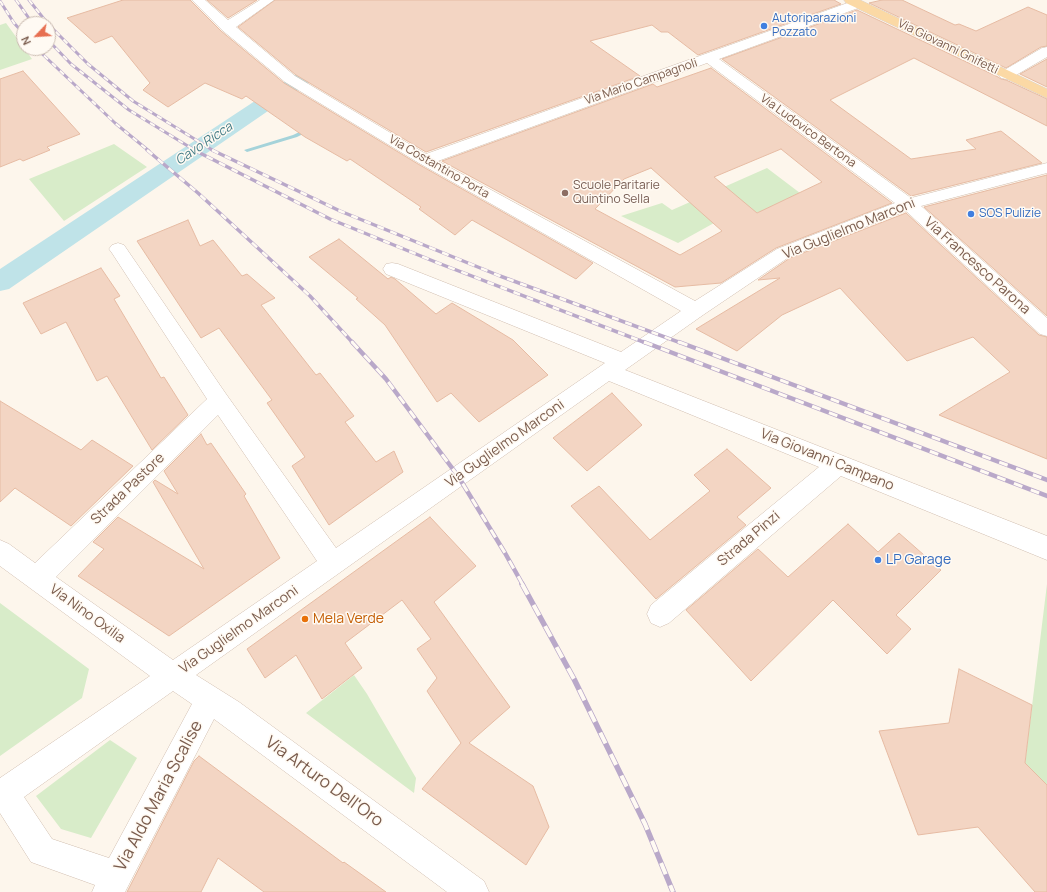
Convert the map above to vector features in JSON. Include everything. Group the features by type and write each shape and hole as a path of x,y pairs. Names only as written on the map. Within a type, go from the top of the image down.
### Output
{"main road":[{"name":"Via Giovanni Gnifetti","path":"853,2 1047,94"}],"street":[{"name":"Via Costantino Porta","path":"198,0 227,27 290,79 425,160 696,310"},
{"path":"227,27 268,0"},
{"name":"Via Mario Campagnoli","path":"425,160 709,58 853,2"},
{"path":"1006,75 1047,51"},
{"name":"Via Ludovico Bertona","path":"709,58 908,204"},
{"name":"Via Guglielmo Marconi","path":"2,795 696,310 783,253 908,204 1047,168"},
{"name":"Via Francesco Parona","path":"908,204 1047,329"},
{"path":"118,249 219,400 332,564"},
{"name":"Via Giovanni Campano","path":"392,269 838,464 1047,548"},
{"name":"Strada Pastore","path":"37,578 219,400"},
{"name":"Strada Pinzi","path":"660,614 838,464"},
{"name":"Via Nino Oxilia","path":"0,552 173,676"},
{"name":"Via Arturo Dell'Oro","path":"173,676 229,712 473,892"},
{"name":"Via Aldo Maria Scalise","path":"112,885 209,700"},
{"path":"2,795 42,851 112,885"}],"green space":[{"path":"6,23 16,37 16,56 30,56 32,59 0,70 0,25"},
{"path":"114,144 147,167 64,221 29,179"},
{"path":"767,168 800,193 762,212 723,218 678,243 621,216 662,203 672,210"},
{"path":"1047,584 1047,785 1025,763"},
{"path":"0,603 89,669 82,698 0,756"},
{"path":"354,675 367,694 416,778 414,793 306,713"},
{"path":"110,740 137,758 91,838 61,829 36,796"}],"building":[{"path":"123,0 190,0 221,31 284,83 418,164 593,263 576,279 472,220 455,235 419,209 421,207 350,159 347,161 305,137 246,96 242,99 205,83 168,107 143,90 150,83 112,36 95,43 67,18"},
{"path":"207,0 257,0 228,18"},
{"path":"275,0 834,0 841,4 698,55 668,32 661,32 652,25 590,41 640,76 426,152 296,75 238,27"},
{"path":"882,0 902,0 955,25 959,24 976,31 1028,7 1047,15 1047,46 1041,47 1006,68 869,3"},
{"path":"857,10 1001,79 1047,99 1047,126 914,58 830,100 911,159 976,149 966,140 1001,131 1042,163 911,196 722,59"},
{"path":"1047,59 1047,87 1020,74"},
{"path":"711,68 892,203 776,248 721,283 675,287 442,161 653,84 657,87","holes":["781,149 822,182 757,213 714,177","651,168 722,231 680,255 595,209 624,179"]},
{"path":"23,71 80,134 47,147 50,150 23,161 20,159 0,167 0,79"},
{"path":"1047,175 1047,316 924,207"},
{"path":"906,213 1039,335 1047,337 1047,459 939,415 1010,372 973,337 907,361 840,288 782,315 737,351 696,329 780,278 758,280 790,258"},
{"path":"188,220 200,246 213,240 242,276 247,274 275,298 261,305 316,375 320,373 354,416 345,422 376,462 394,451 403,472 329,525 292,466 305,457 267,403 272,400 219,328 201,338 137,241"},
{"path":"339,239 388,279 391,277 395,279 436,314 452,303 513,340 548,375 479,422 451,393 437,402 385,325 356,299 358,298 309,257"},
{"path":"101,268 120,296 114,299 161,378 164,377 188,415 152,450 107,376 97,381 66,322 41,334 23,303"},
{"path":"612,393 642,425 587,471 553,438"},
{"path":"0,401 81,450 92,440 133,466 71,526 15,488 0,502"},
{"path":"201,434 207,445 211,443 246,494 244,496 280,558 169,636 78,576 104,549 93,542 118,517 204,569 153,482 155,480 178,494 164,471"},
{"path":"727,449 771,488 737,517 746,525 656,599 571,506 599,486 650,540 710,491 694,475"},
{"path":"430,517 476,566 434,602 510,707 469,743 533,786 549,827 526,865 422,789 461,743 427,691 437,678 417,649 431,639 402,600 345,643 362,668 322,699 296,655 265,678 247,649"},
{"path":"848,524 878,552 899,533 941,570 896,615 911,629 887,654 833,600 751,681 686,610 758,549 788,577"},
{"path":"959,669 1032,705 1025,763 1047,785 1047,892 1035,892 978,827 918,835 879,731 949,723"},
{"path":"199,756 343,863 344,862 386,892 264,892 218,858 201,892 127,892 194,761"}],"waterway":[{"name":"Cavo Ricca","path":"0,282 309,74 380,21 403,0"},
{"path":"247,150 295,136 312,128"}],"railway":[{"path":"16,0 27,16"},
{"path":"29,0 48,24 88,64 133,101 214,151"},
{"path":"0,1 16,25"},
{"path":"56,48 71,64 129,110 196,151"},
{"path":"44,56 115,123 149,151"},
{"path":"147,150 198,193 310,296 353,343"},
{"path":"194,150 330,219 438,263 646,343"},
{"path":"214,151 340,211 500,276 681,343"},
{"path":"352,342 386,379 458,476 523,585"},
{"path":"644,342 1047,496"},
{"path":"679,342 1047,480"},
{"path":"522,584 574,679 645,824 673,892"}],"place":[{"name":"Autoriparazioni Pozzato","path":"764,26"},
{"name":"Scuole Paritarie Quintino Sella","path":"565,193"},
{"name":"SOS Pulizie","path":"971,214"},
{"name":"LP Garage","path":"878,560"},
{"name":"Mela Verde","path":"305,619"}]}
